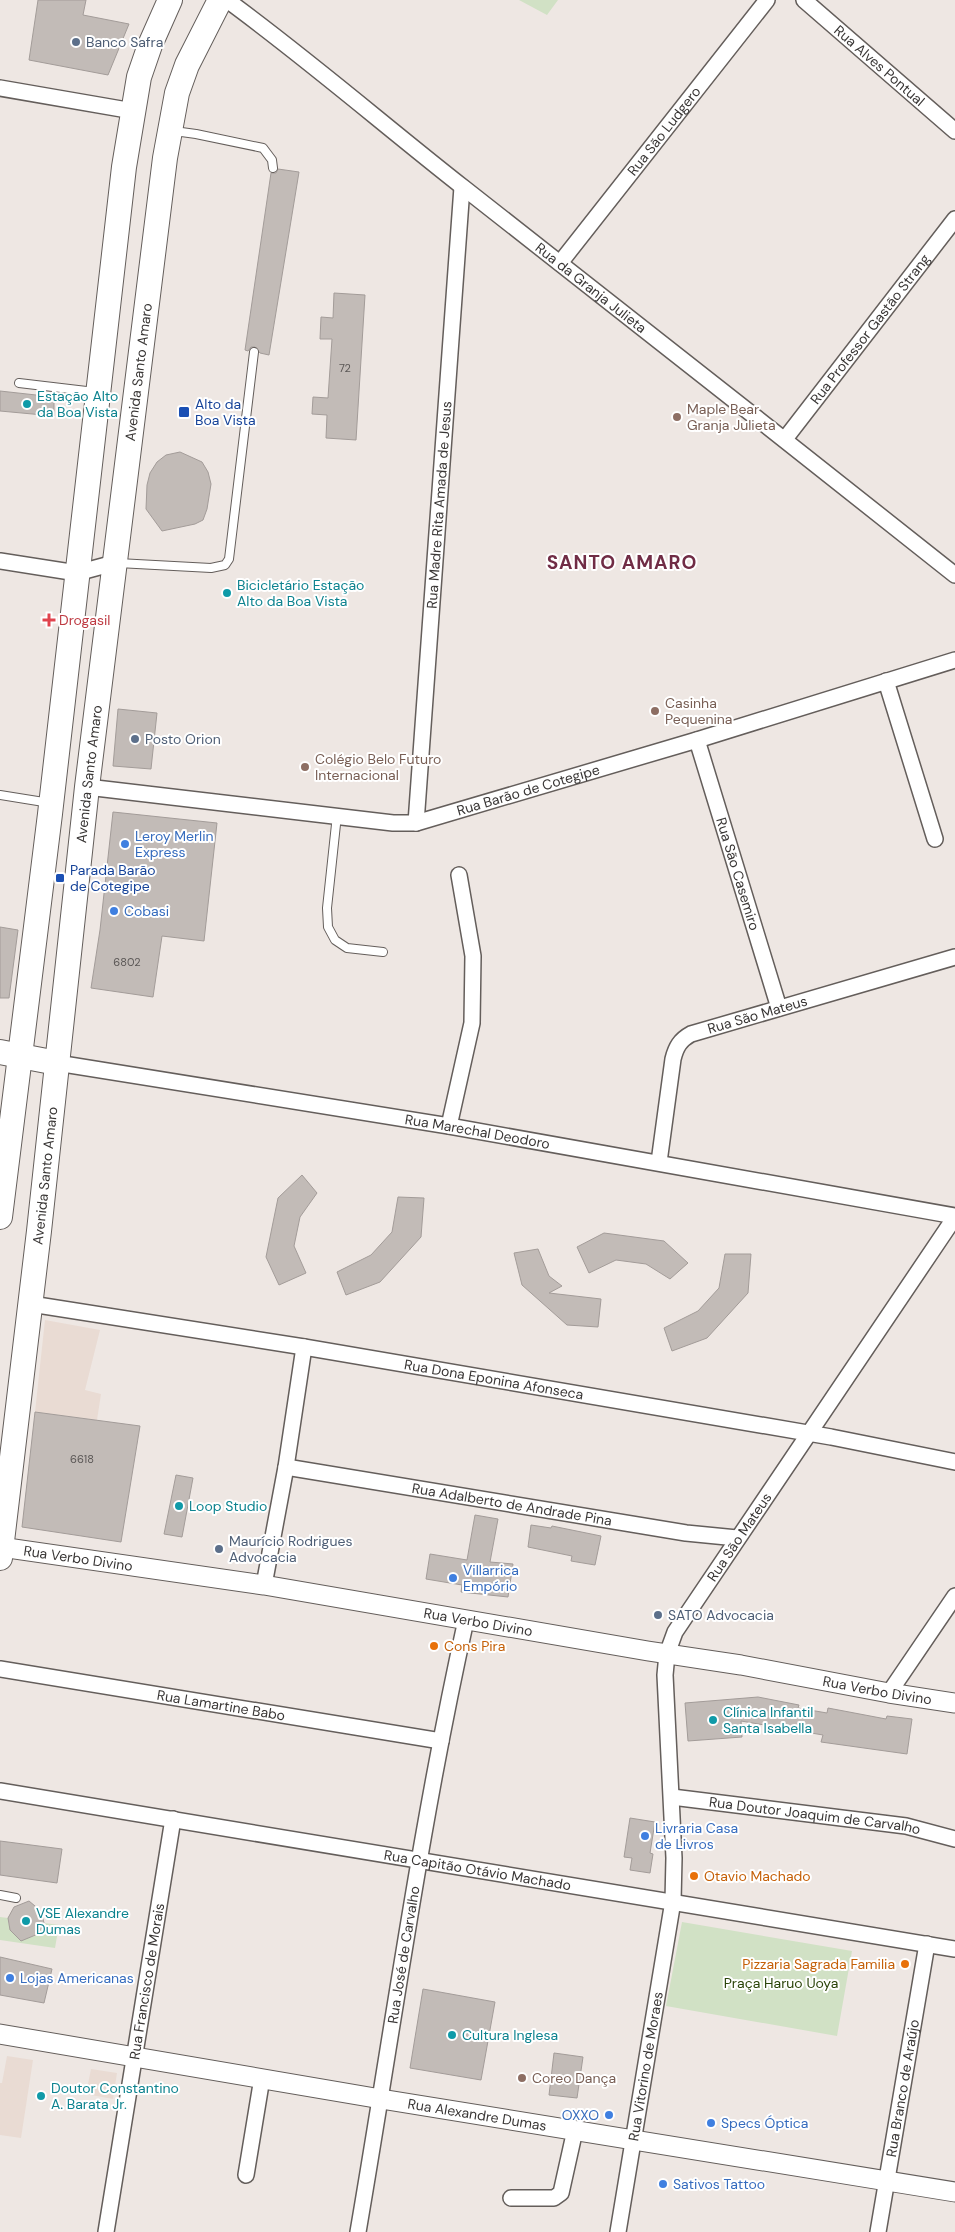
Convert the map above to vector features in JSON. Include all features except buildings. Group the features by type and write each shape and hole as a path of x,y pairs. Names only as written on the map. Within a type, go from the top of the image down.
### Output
{"main road":[{"path":"0,1217 10,1054 52,803 124,167 139,77 150,45 170,0"},
{"name":"Avenida Santo Amaro","path":"0,1551 31,1304 87,787 169,131 177,93 187,65 220,0"},
{"name":"Rua Marechal Deodoro","path":"10,1054 57,1063"}],"street":[{"name":"Rua da Granja Julieta","path":"227,0 351,96 462,187 784,439 955,576"},
{"name":"Rua São Ludgero","path":"560,263 767,0"},
{"name":"Rua Alves Pontual","path":"804,0 955,131"},
{"path":"0,88 132,111"},
{"name":"Rua Madre Rita Amada de Jesus","path":"416,823 462,187"},
{"name":"Rua Professor Gastão Strang","path":"784,439 955,219"},
{"path":"0,561 77,574 114,563"},
{"name":"Rua Barão de Cotegipe","path":"87,787 393,823 416,823 697,740 955,660"},
{"path":"886,681 935,839"},
{"name":"Rua São Casemiro","path":"697,740 778,1008"},
{"path":"449,1126 472,1023 473,956 458,875"},
{"name":"Rua São Mateus","path":"659,1162 673,1059 678,1045 691,1034 955,957"},
{"name":"Rua Marechal Deodoro","path":"57,1063 449,1126 955,1216"},
{"name":"Rua São Mateus","path":"673,1902 672,1797 665,1675 667,1654 675,1632 955,1216"},
{"name":"Rua Dona Eponina Afonseca","path":"31,1304 304,1347 808,1434 955,1462"},
{"path":"264,1585 286,1467 304,1347"},
{"name":"Rua Adalberto de Andrade Pina","path":"286,1467 686,1533 737,1538"},
{"name":"Rua Verbo Divino","path":"0,1551 264,1585 955,1703"},
{"path":"889,1693 955,1596"},
{"name":"Rua José de Carvalho","path":"358,2232 419,1860 466,1620"},
{"name":"Rua Lamartine Babo","path":"0,1670 441,1741"},
{"name":"Rua Capitão Otávio Machado","path":"0,1791 955,1949"},
{"name":"Rua Doutor Joaquim de Carvalho","path":"672,1797 906,1826 955,1839"},
{"name":"Rua Francisco de Morais","path":"106,2232 173,1819"},
{"name":"Rua Vitorino de Moraes","path":"618,2232 673,1902"},
{"name":"Rua Branco de Araújo","path":"878,2232 927,1944"},
{"name":"Rua Alexandre Dumas","path":"0,2034 381,2099 955,2192"},
{"path":"246,2175 262,2078"},
{"path":"511,2198 554,2198 561,2193 575,2130"}],"lane":[{"path":"169,131 196,134 263,148 272,160 273,168"},
{"path":"114,563 211,568 225,565 229,559 254,352"},
{"path":"19,383 98,392"},
{"path":"0,796 52,803"},
{"path":"337,815 327,908 328,927 335,940 347,948 383,952"},
{"path":"0,1895 16,1898"}],"shaded area":[{"path":"45,1320 100,1330 85,1390 101,1394 97,1420 35,1412"},
{"path":"7,2056 33,2060 21,2138 0,2135 0,2083 2,2083"},
{"path":"91,2069 117,2073 113,2099 86,2094"}],"green space":[{"path":"519,0 558,0 547,15"},
{"path":"0,1917 8,1918 9,1926 13,1932 23,1938 30,1938 35,1935 44,1923 59,1925 55,1948 0,1940"},
{"name":"Praça Haruo Uoya","path":"682,1922 852,1951 837,2036 666,2006"}],"place":[{"name":"Banco Safra","path":"76,42"},
{"name":"Estação Alto da Boa Vista","path":"27,404"},
{"name":"Alto da Boa Vista","path":"184,412"},
{"name":"Maple Bear Granja Julieta","path":"677,417"},
{"name":"Bicicletário Estação Alto da Boa Vista","path":"227,593"},
{"name":"Drogasil","path":"49,620"},
{"name":"Casinha Pequenina","path":"655,711"},
{"name":"Posto Orion","path":"135,739"},
{"name":"Colégio Belo Futuro Internacional","path":"305,767"},
{"name":"Leroy Merlin Express","path":"125,844"},
{"name":"Parada Barão de Cotegipe","path":"60,878"},
{"name":"Cobasi","path":"114,911"},
{"name":"Loop Studio","path":"179,1506"},
{"name":"Maurício Rodrigues Advocacia","path":"219,1549"},
{"name":"Villarrica Empório","path":"453,1578"},
{"name":"SATO Advocacia","path":"658,1615"},
{"name":"Cons Pira","path":"434,1646"},
{"name":"Clínica Infantil Santa Isabella","path":"713,1720"},
{"name":"Livraria Casa de Livros","path":"645,1836"},
{"name":"Otavio Machado","path":"694,1876"},
{"name":"VSE Alexandre Dumas","path":"26,1921"},
{"name":"Pizzaria Sagrada Familia","path":"905,1964"},
{"name":"Lojas Americanas","path":"10,1978"},
{"name":"Cultura Inglesa","path":"452,2035"},
{"name":"Coreo Dança","path":"522,2078"},
{"name":"Doutor Constantino A. Barata Jr.","path":"41,2096"},
{"name":"OXXO","path":"609,2115"},
{"name":"Specs Óptica","path":"711,2123"},
{"name":"Sativos Tattoo","path":"663,2184"}],"district":[{"name":"SANTO AMARO","path":"622,562"}]}
